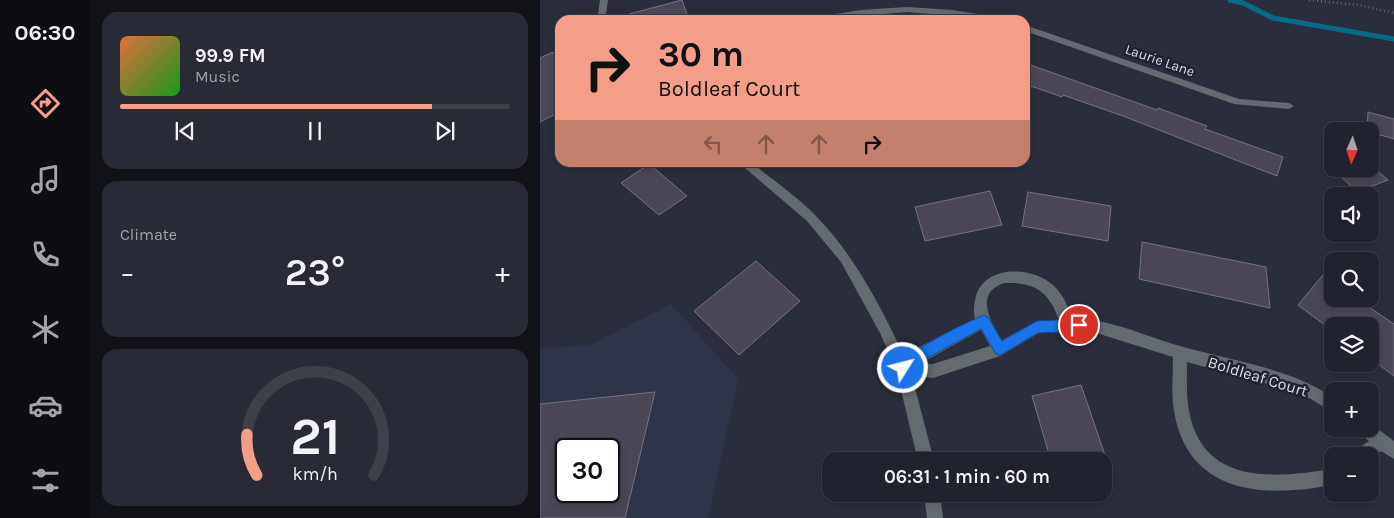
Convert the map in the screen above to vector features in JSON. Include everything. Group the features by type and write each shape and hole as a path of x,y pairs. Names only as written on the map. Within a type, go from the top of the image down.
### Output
{"street":[{"path":"602,15 604,0"},
{"path":"871,0 873,11"},
{"path":"847,15 873,11 919,9 970,15"},
{"name":"Laurie Lane","path":"1030,30 1238,102 1289,106"},
{"path":"749,167 811,218 845,258 877,314 903,368 924,452"},
{"path":"1000,349 980,314 982,297 988,284 998,279 1014,277 1042,284 1055,296 1068,325"},
{"path":"903,368 924,352 984,321"},
{"name":"Boldleaf Court","path":"903,368 933,371 1000,349 1037,327 1090,325 1180,353 1286,382 1316,394 1324,400"},
{"path":"1180,353 1182,416 1192,444 1207,464 1235,479 1259,484 1298,483 1324,478"},
{"path":"1376,437 1388,446"},
{"path":"933,502 935,518"}],"path":[{"path":"1309,0 1359,6 1394,13"}],"shaded area":[{"path":"671,304 738,379 708,518 540,518 540,348 589,346"}],"building":[{"path":"682,0 687,15 629,15"},
{"path":"553,52 555,55 555,114 540,122 540,58"},
{"path":"1030,65 1157,110 1158,108 1207,126 1205,129 1283,157 1277,176 1123,116 1063,95 1062,97 1030,86"},
{"path":"1368,112 1394,119 1394,139 1379,135 1379,122 1367,122"},
{"path":"645,167 653,167 687,196 659,215 621,183"},
{"path":"1379,172 1388,180 1370,187 1352,187 1342,178 1379,178"},
{"path":"990,191 1002,225 925,241 915,207"},
{"path":"1028,192 1111,206 1108,241 1022,226"},
{"path":"1142,242 1266,267 1270,308 1139,279"},
{"path":"756,261 800,301 739,355 694,311"},
{"path":"1324,274 1324,307 1369,307 1394,324 1394,376 1379,365 1379,317 1324,317 1324,324 1298,305"},
{"path":"1081,385 1104,452 1048,452 1032,396"},
{"path":"655,392 625,518 540,518 540,404"}],"waterway":[{"path":"1230,0 1243,3 1273,18 1394,39"}],"route":[{"path":"903,368 924,352 984,321 1000,349 1037,327 1079,325"}]}
